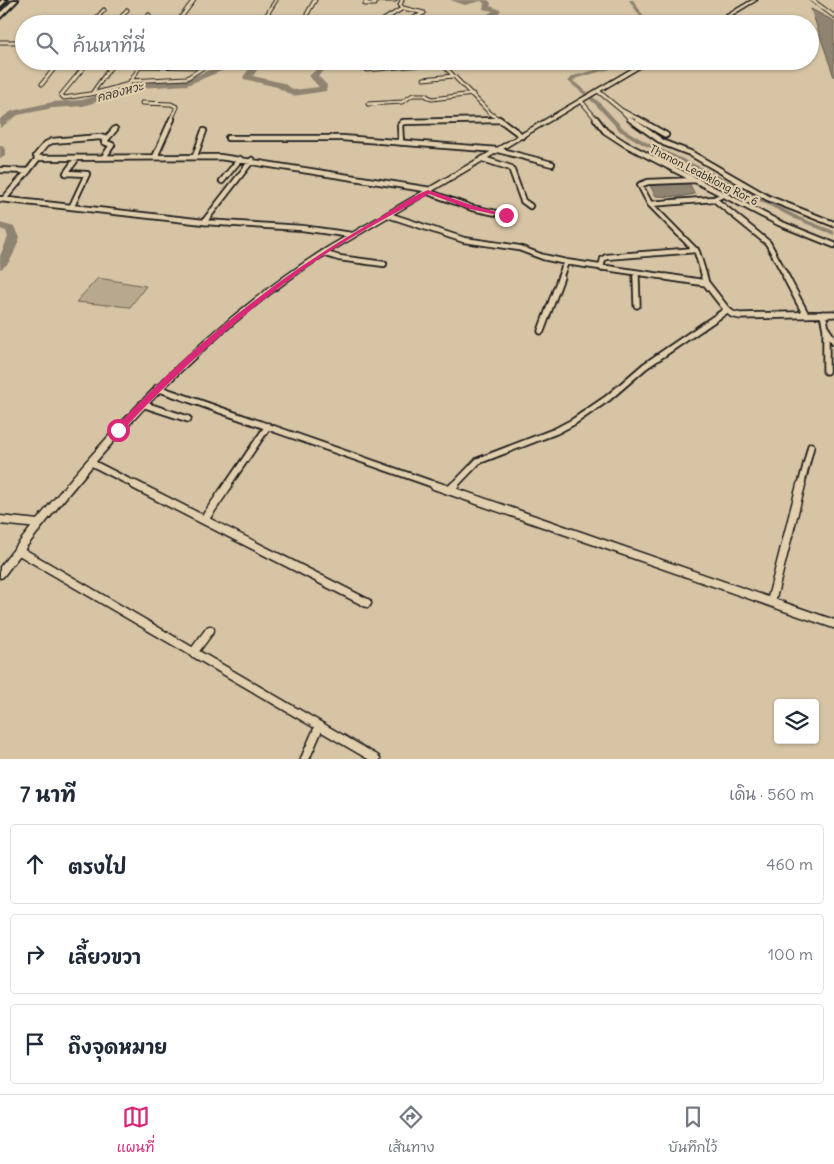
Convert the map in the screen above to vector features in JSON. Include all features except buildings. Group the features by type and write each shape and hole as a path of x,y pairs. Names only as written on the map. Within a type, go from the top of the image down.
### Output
{"highway":[{"path":"0,5 5,0"},
{"path":"0,16 16,0"}],"street":[{"path":"183,15 194,0"},
{"path":"267,15 276,0"},
{"path":"307,14 315,0"},
{"path":"375,1 395,0"},
{"path":"402,0 400,5 403,8"},
{"path":"729,15 755,0"},
{"path":"812,0 834,16"},
{"path":"392,15 403,8 424,13 420,15"},
{"path":"100,15 104,10"},
{"path":"123,15 127,10"},
{"path":"0,42 15,42"},
{"path":"42,84 53,70"},
{"path":"82,70 61,95 64,98 96,93 128,84 137,70"},
{"path":"96,93 93,92 109,70"},
{"path":"130,81 187,78 199,70"},
{"path":"447,70 490,113 522,136"},
{"path":"0,574 38,524 142,404 157,388 246,309 299,269 352,235 635,70"},
{"path":"424,79 453,76"},
{"path":"598,92 621,110 666,135"},
{"path":"368,104 402,102 413,95 425,95 432,99 473,94"},
{"name":"Thanon Leabklong Ror 6","path":"581,100 605,131 625,144 779,223 834,245"},
{"path":"142,103 172,104 177,108 155,157"},
{"path":"621,110 634,124 664,143 690,153 768,198 834,224"},
{"path":"401,143 400,125 403,122 500,120"},
{"path":"104,157 112,145 104,143 115,129"},
{"path":"195,156 204,131"},
{"path":"2,199 38,158 36,156 46,144 51,141 100,137 106,139"},
{"path":"228,138 342,138 498,150 552,164"},
{"path":"38,158 195,156 252,160 430,191 472,208 506,215"},
{"path":"72,206 87,174 66,173 77,158"},
{"path":"237,180 223,180 240,159"},
{"path":"483,159 511,168 522,201 530,206"},
{"path":"204,222 252,160"},
{"path":"0,170 28,170"},
{"path":"697,180 642,183 640,185 650,204 696,250 700,257 706,283 727,310 734,315 740,316 805,313 834,314"},
{"path":"650,204 714,199 725,194"},
{"path":"2,199 204,222 302,228 352,235"},
{"path":"714,199 768,243 805,313"},
{"path":"388,215 462,239 519,248 543,257 566,262 706,283"},
{"path":"601,268 603,259 606,257 696,250"},
{"path":"323,253 344,259 367,259 384,264"},
{"path":"541,331 566,262"},
{"path":"636,273 637,305"},
{"path":"450,490 478,462 556,432 573,422 608,398 645,366 727,310"},
{"path":"823,314 826,329 826,370"},
{"path":"826,329 834,341"},
{"path":"157,388 834,624"},
{"path":"142,404 188,419"},
{"path":"204,520 268,426"},
{"path":"771,602 811,446"},
{"path":"90,462 367,603"},
{"path":"0,520 38,524"},
{"path":"18,550 376,759"},
{"path":"193,653 210,630"},
{"path":"305,759 319,727"}],"shaded area":[{"path":"811,9 834,21 834,77 819,33 819,15 813,15"},
{"path":"689,183 695,194 679,197 656,196 649,184"},
{"path":"98,278 146,286 130,307 76,302"}],"waterway":[{"name":"คลองหวะ","path":"453,0 465,3 478,0"},
{"name":"คลองหวะ","path":"484,0 488,3 485,8 497,10 494,15"},
{"path":"631,0 641,15"},
{"name":"คลองหวะ","path":"0,125 7,117 15,113 53,105 83,103 139,86 187,82 215,70"},
{"name":"คลองหวะ","path":"253,70 247,77 280,85 293,93 323,89 323,85 313,76 320,70"},
{"path":"601,70 575,77 570,81 596,102 622,130 644,143 709,173 797,218 834,233"},
{"name":"คลองหวะ","path":"0,148 0,156"},
{"name":"คลองหวะ","path":"0,226 10,229 14,237 10,249 0,265"}],"route":[{"path":"118,430 157,388 219,332 278,284 323,253 428,192 472,208 506,215"}]}
